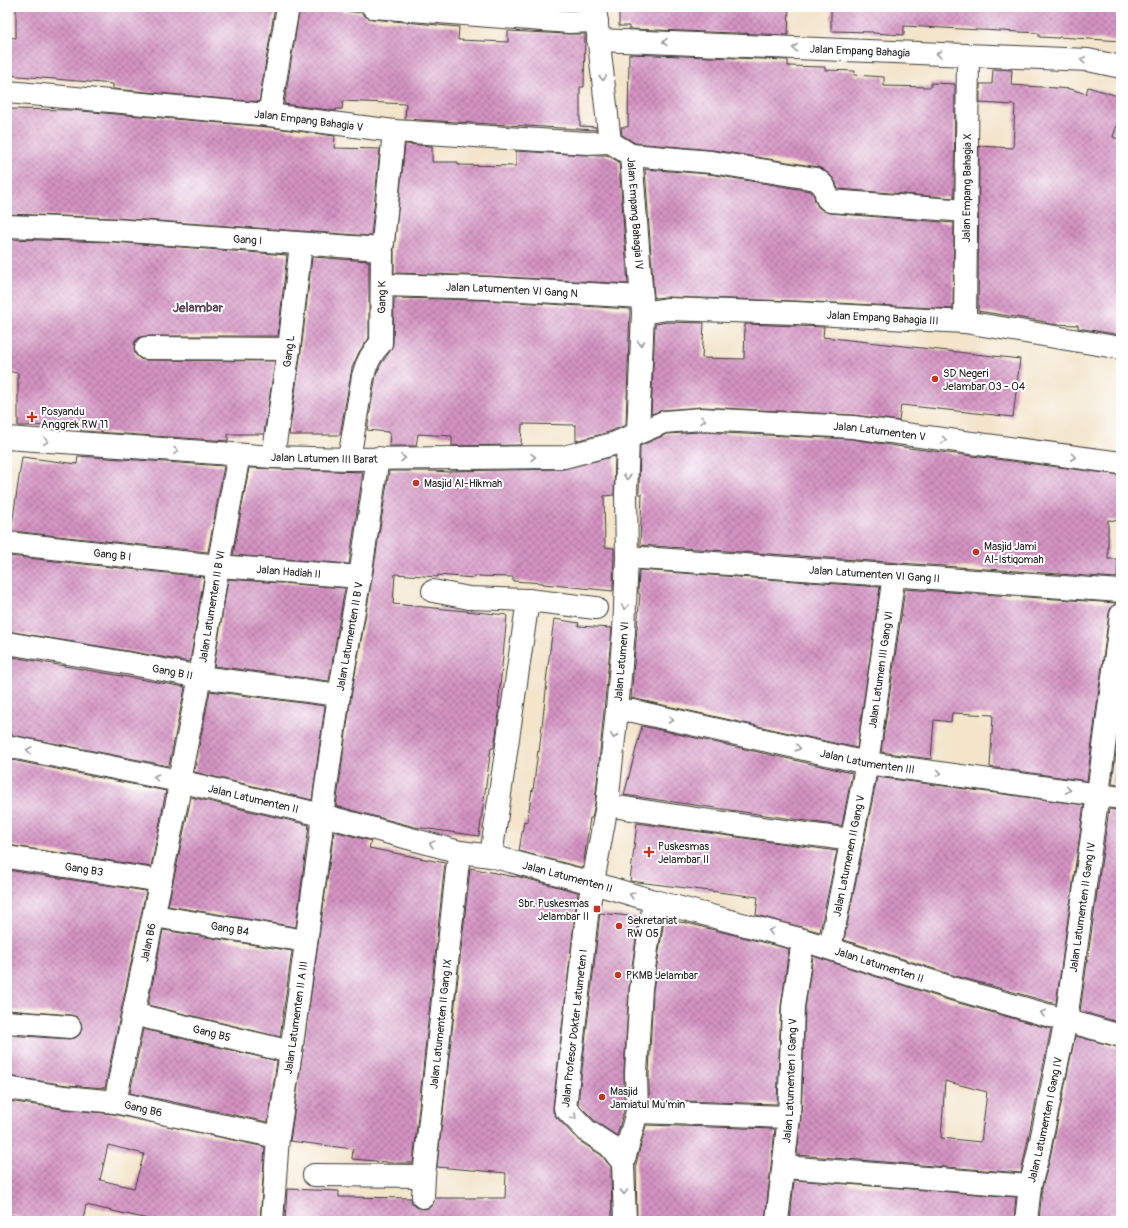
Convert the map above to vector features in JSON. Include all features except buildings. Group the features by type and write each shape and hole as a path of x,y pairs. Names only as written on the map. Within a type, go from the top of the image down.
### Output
{"street":[{"path":"269,115 288,7"},
{"name":"Jalan Empang Bahagia","path":"373,7 597,23 968,55 1088,60 1121,67"},
{"path":"597,23 610,142"},
{"name":"Jalan Empang Bahagia X","path":"965,322 968,55"},
{"name":"Jalan Empang Bahagia V","path":"7,92 269,115 394,131 587,143 610,142"},
{"name":"Gang K","path":"349,459 365,368 381,342 381,249 383,243 394,131"},
{"name":"Jalan Empang Bahagia IV","path":"610,142 631,155 642,305 633,435"},
{"path":"631,155 711,162 816,179 824,186 827,198 830,201 967,211"},
{"name":"Gang I","path":"7,226 114,230 381,249"},
{"name":"Gang L","path":"273,457 289,349 301,244"},
{"name":"Jalan Latumenten VI Gang N","path":"382,285 487,288 642,305"},
{"name":"Jalan Empang Bahagia III","path":"642,305 667,309 965,322 1121,348"},
{"path":"146,348 289,349"},
{"name":"Jalan Latumenten V","path":"633,435 664,422 701,419 853,428 1121,463"},
{"name":"Jalan Latumen III Barat","path":"7,438 239,455 349,459 564,457 613,444 633,435"},
{"name":"Jalan Latumen VI","path":"592,883 607,805 617,710 624,631 627,557 626,495 633,435"},
{"name":"Jalan Latumenten II B VI","path":"179,781 200,677 218,566 239,455"},
{"name":"Jalan Latumenten II B V","path":"322,815 338,695 360,577 378,458"},
{"name":"Gang B I","path":"7,543 218,566"},
{"name":"Jalan Latumenten VI Gang II","path":"627,557 1121,591"},
{"name":"Jalan Hadiah II","path":"218,566 360,577"},
{"name":"Jalan Latumen III Gang VI","path":"867,763 894,576"},
{"path":"433,591 469,598 528,600 596,608"},
{"path":"491,856 528,600"},
{"name":"Jalan Latumenten II Gang IV","path":"1066,1020 1098,794 1121,616"},
{"name":"Gang B II","path":"7,643 200,677 338,695"},
{"name":"Jalan Latumenten III","path":"617,710 633,711 867,763 1121,798"},
{"name":"Jalan Latumenten II","path":"7,746 179,781 322,815 460,852 491,856 803,940 952,988 1121,1036"},
{"name":"Jalan Latumenen II Gang V","path":"830,948 867,763"},
{"name":"Jalan B6","path":"115,1102 178,797 179,781"},
{"path":"607,805 678,817 852,840"},
{"name":"Jalan Latumenten II A III","path":"272,1221 278,1137 291,1052 322,815"},
{"name":"Jalan Latumenten II Gang IX","path":"314,1175 424,1187 460,852"},
{"name":"Gang B3","path":"7,857 161,881"},
{"name":"Jalan Profesor Dokter Latumeten I","path":"592,883 565,1108 587,1130 610,1146 623,1163"},
{"path":"625,1221 623,1163 637,1112 636,1073 641,989 654,901"},
{"name":"Gang B4","path":"154,916 306,941"},
{"name":"Jalan Latumenten I Gang V","path":"777,1221 789,1117 793,1007 803,940"},
{"name":"Gang B5","path":"133,1014 291,1052"},
{"name":"Jalan Latumenten I Gang IV","path":"1026,1221 1030,1186 1038,1155 1066,1020"},
{"path":"7,1022 70,1027"},
{"name":"Gang B6","path":"7,1088 65,1097 115,1102 278,1137"},
{"path":"637,1112 789,1117"},
{"path":"784,1167 1030,1186"}],"place":[{"name":"SD Negeri Jelambar 03 - 04","path":"935,379"},
{"name":"Posyandu Anggrek RW 11","path":"32,417"},
{"name":"Masjid Al-Hikmah","path":"416,483"},
{"name":"Masjid Jami Al-Istiqomah","path":"976,552"},
{"name":"Puskesmas Jelambar II","path":"649,852"},
{"name":"Sbr. Puskesmas Jelambar II","path":"597,909"},
{"name":"Sekretariat RW 05","path":"619,926"},
{"name":"PKMB Jelambar","path":"618,975"},
{"name":"Masjid Jamiatul Mu'min","path":"602,1097"}],"district":[{"name":"Jelambar","path":"198,308"}]}
